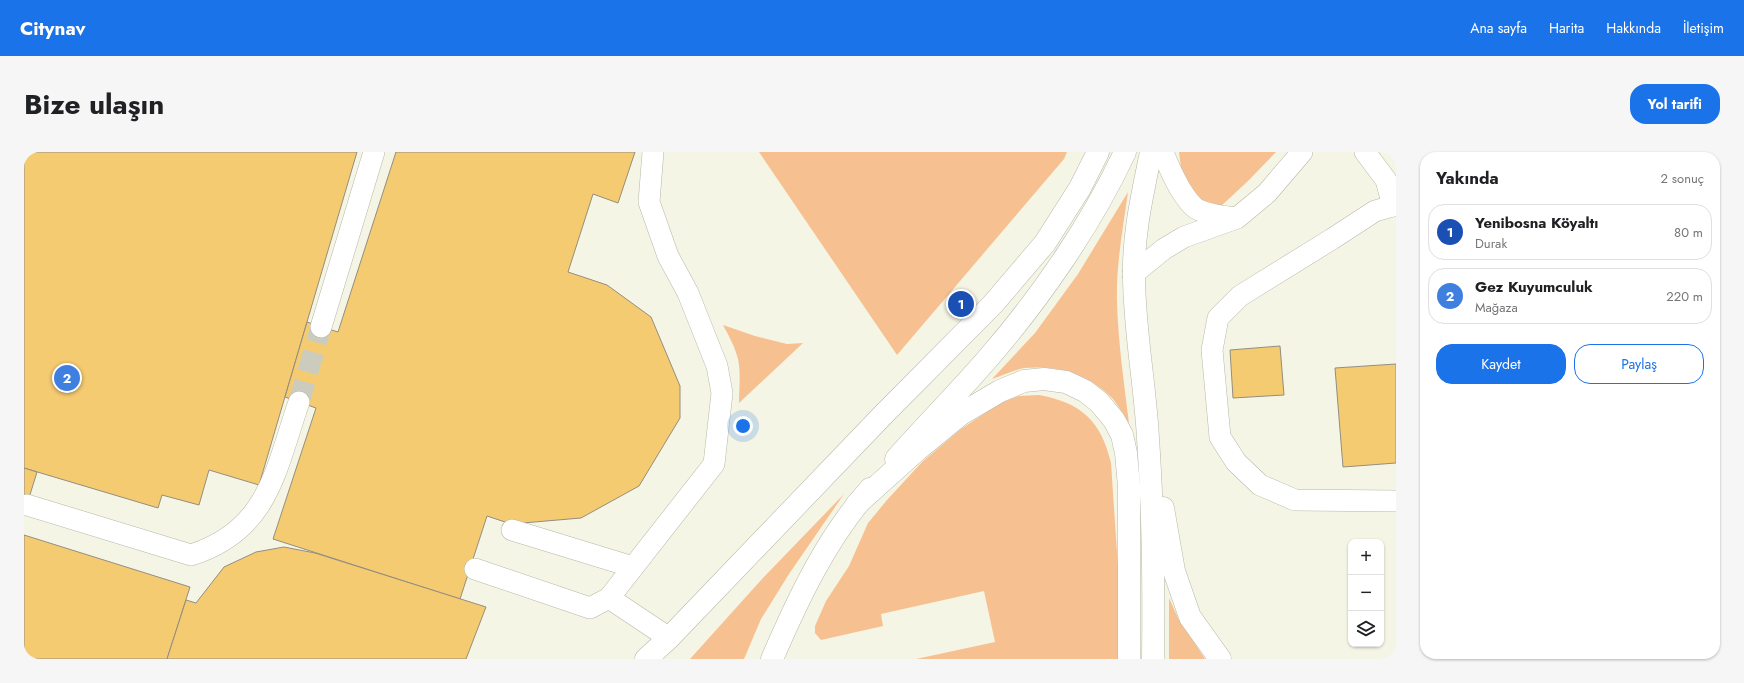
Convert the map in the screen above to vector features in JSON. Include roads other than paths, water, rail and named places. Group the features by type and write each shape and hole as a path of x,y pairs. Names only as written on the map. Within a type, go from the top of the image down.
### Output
{"main road":[{"path":"646,659 669,638 881,417 993,304 1044,243 1080,188 1098,152"},
{"path":"772,659 796,605 823,554 857,504 990,356 1034,301 1060,265 1118,169 1126,152"},
{"path":"1151,152 1136,226 1134,274 1137,333 1148,436 1153,541 1153,659"},
{"path":"857,504 917,450 961,414 1000,391 1024,381 1044,379 1066,382 1085,391 1099,402 1114,420 1122,435 1126,453 1129,486 1129,659"},
{"path":"1148,436 1174,571 1190,617 1220,659"},
{"path":"658,659 669,638"}],"lane":[{"path":"321,327 374,152"},
{"path":"475,569 590,608 609,598 714,464 722,394 717,366 688,293 668,256 649,202 653,152"},
{"path":"1163,152 1184,195 1195,208 1214,215 1237,218"},
{"path":"1134,274 1164,249 1184,237 1237,218 1267,193 1302,152"},
{"path":"1365,152 1386,180 1394,206 1375,211 1240,296 1218,318 1212,350 1220,437 1236,462 1260,485 1295,500 1396,501"},
{"path":"27,505 191,555 208,550 237,532 250,519 261,504 269,488 299,402"},
{"path":"512,530 633,567"},
{"path":"609,598 669,638"}],"tunnel":[{"path":"299,402 321,327"}],"place":[{"name":"Yenibosna Köyaltı","path":"961,304"},
{"name":"Gez Kuyumculuk","path":"67,378"}]}
